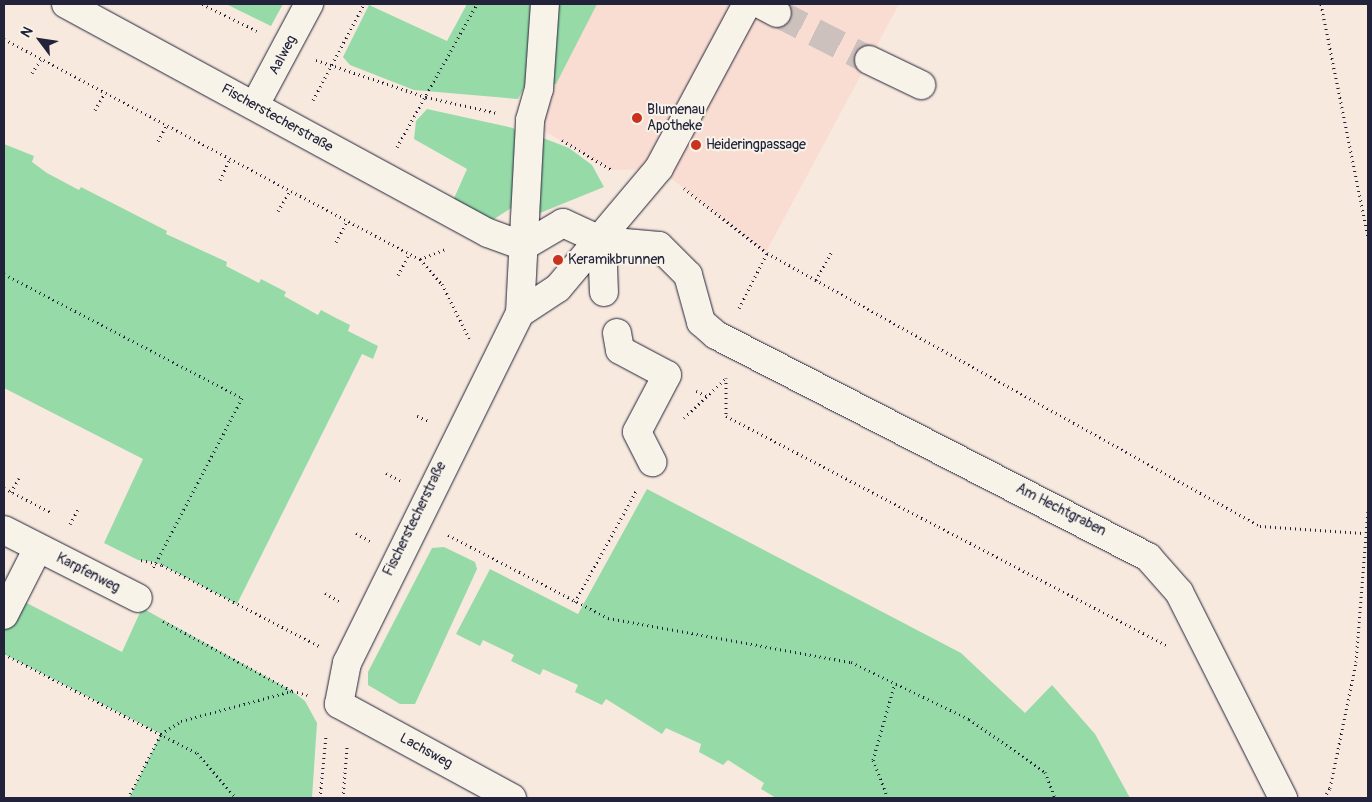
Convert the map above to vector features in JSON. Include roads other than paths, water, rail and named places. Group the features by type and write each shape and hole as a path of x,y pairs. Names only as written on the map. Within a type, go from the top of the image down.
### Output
{"street":[{"name":"Fischerstecherstraße","path":"66,4 255,105 488,234 524,246"},
{"name":"Aalweg","path":"255,105 288,47 309,4"},
{"path":"520,313 530,120 540,89 545,4"},
{"path":"520,313 558,288 602,241 659,168 747,4"},
{"path":"869,60 921,85"},
{"path":"524,246 563,222 602,241"},
{"path":"602,241 604,292"},
{"name":"Am Hechtgraben","path":"602,241 659,246 688,275 701,322 1148,557 1179,592 1283,798"},
{"name":"Fischerstecherstraße","path":"340,704 347,663 415,517 492,364 520,313"},
{"path":"617,346 667,375 637,432 652,462"},
{"name":"Karpfenweg","path":"4,530 138,598"},
{"path":"4,615 38,548"},
{"name":"Lachsweg","path":"340,704 512,798"}],"tunnel":[{"path":"777,13 869,60"}],"place":[{"name":"Blumenau Apotheke","path":"637,118"},
{"name":"Heideringpassage","path":"696,145"},
{"name":"Keramikbrunnen","path":"558,260"}]}
